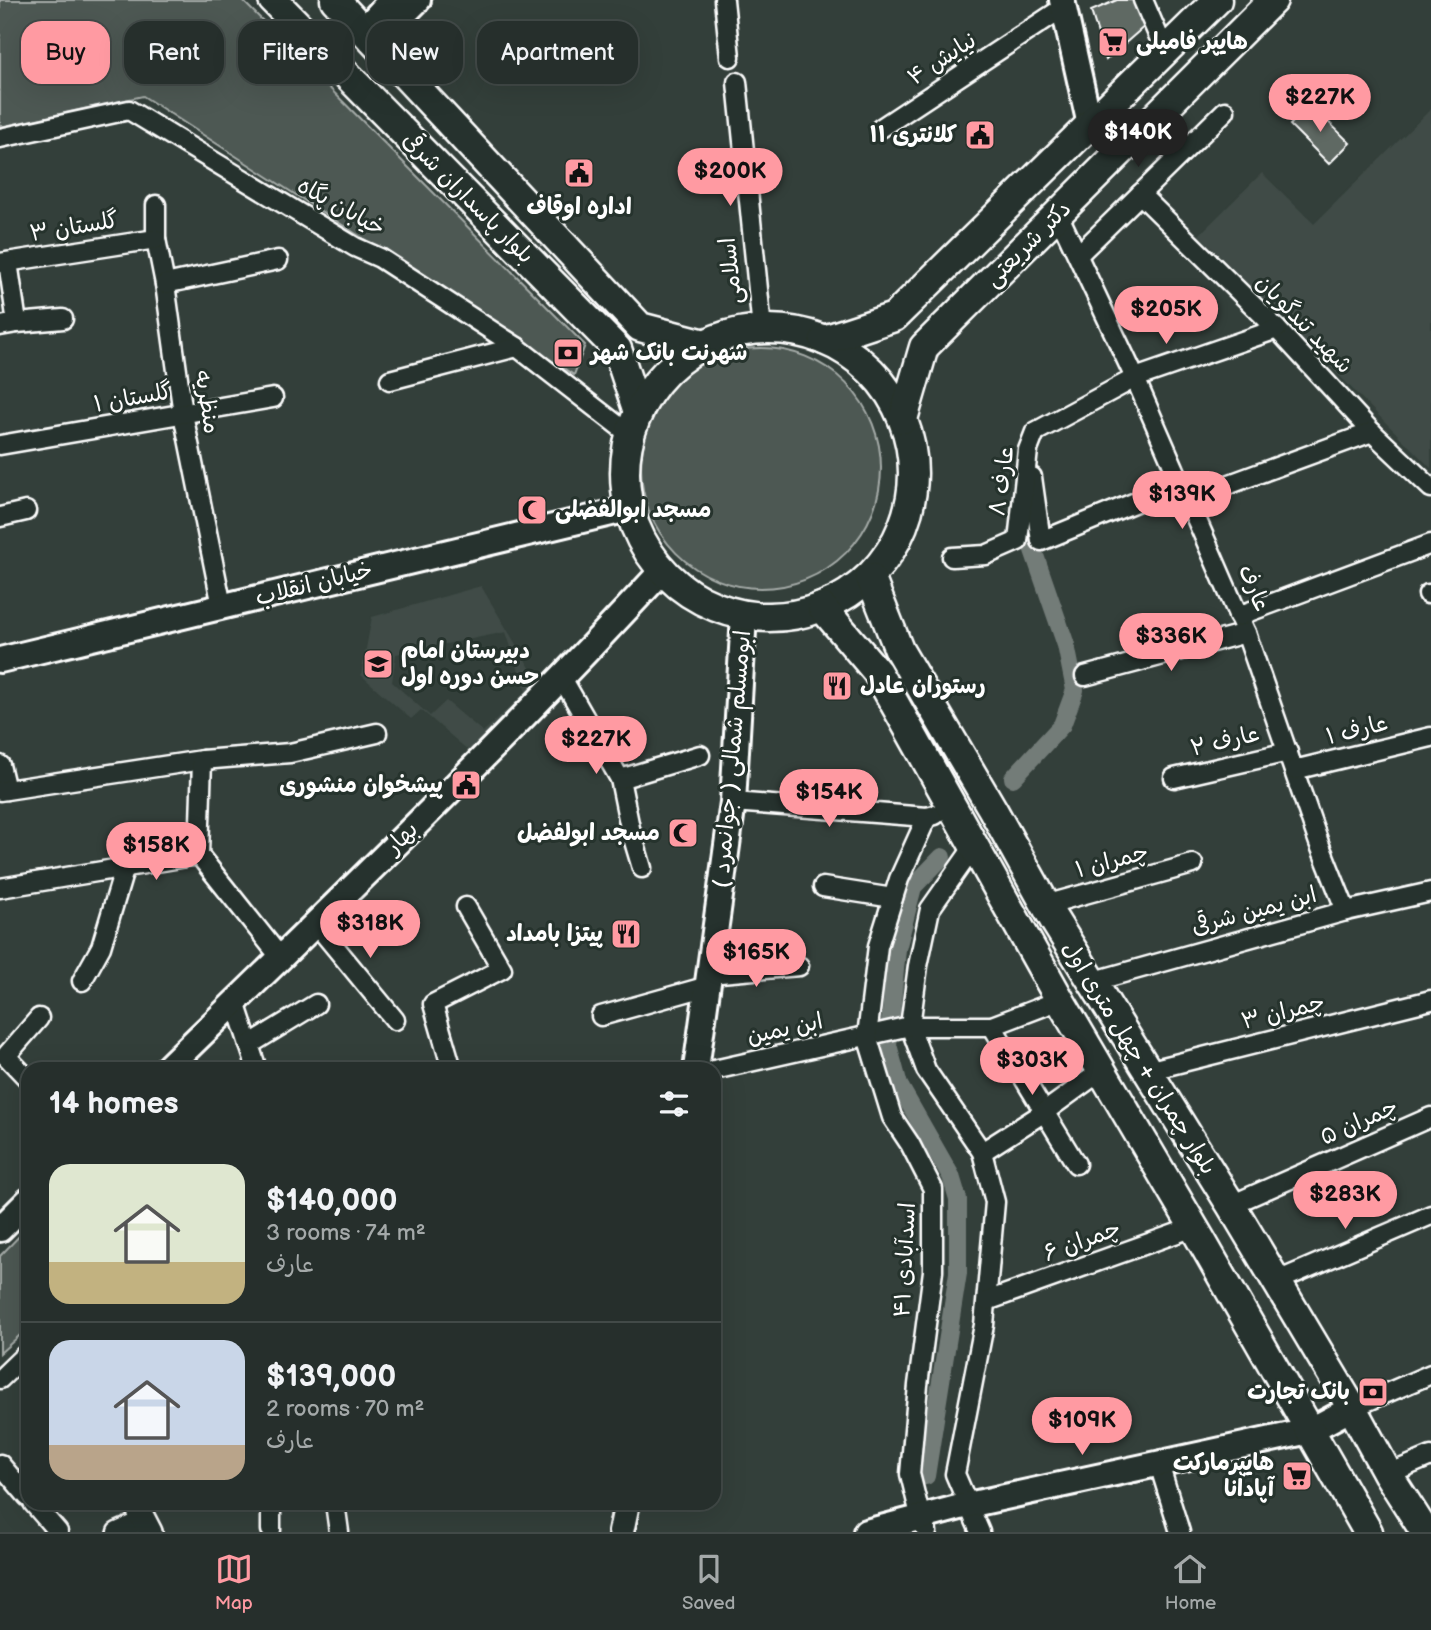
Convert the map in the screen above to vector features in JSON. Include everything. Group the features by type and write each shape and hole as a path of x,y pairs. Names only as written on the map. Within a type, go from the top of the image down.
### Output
{"main road":[{"name":"بلوار پاسداران شرقی","path":"335,0 367,29"},
{"path":"385,21 391,0"},
{"path":"399,21 418,0"},
{"name":"دکتر شریعتی","path":"824,340 894,317 1217,0"},
{"name":"دکتر شریعتی","path":"903,419 924,347 1273,0"},
{"path":"1063,4 1090,125"},
{"name":"بلوار پاسداران شرقی","path":"353,81 617,349 634,423"},
{"name":"بلوار پاسداران شرقی","path":"419,84 640,327 705,344"},
{"path":"990,223 992,238 1001,250 1022,250"},
{"path":"762,329 794,331 824,340 857,359 884,386 903,419 913,460 911,503 895,542 870,576 847,594 822,607 784,617 744,615 699,600 662,571 641,542 628,509 624,476 634,423 655,384 670,369 705,344 733,333 762,329"},
{"name":"خیابان انقلاب","path":"0,660 628,509"},
{"name":"بهار","path":"173,1062 316,924 562,678 662,571"},
{"name":"بلوار چمران + چهل متری اول","path":"870,576 899,650 1045,905 1231,1205 1352,1408 1388,1474 1425,1532"},
{"name":"بلوار چمران + چهل متری اول","path":"822,607 877,672 941,814 975,845 1060,1000 1194,1227 1368,1532"},
{"name":"ابومسلم شمالی ( جوانمرد )","path":"697,1062 733,802 744,615"},
{"path":"0,1229 21,1208"},
{"path":"866,1532 924,1525 968,1504 1309,1432 1352,1408"},
{"path":"621,1532 626,1510"}],"street":[{"path":"724,0 730,57"},
{"path":"1143,0 1165,51"},
{"name":"نیایش ۴","path":"881,128 1063,4"},
{"path":"282,9 294,34 355,97 373,102"},
{"name":"اسلامی","path":"737,82 762,329"},
{"name":"خیابان پگاه","path":"0,138 129,110 355,247 380,258 634,423"},
{"path":"1078,255 1225,111"},
{"name":"شهید تندگویان","path":"1140,194 1277,329 1372,432 1431,488"},
{"name":"منظریه","path":"156,205 156,239 183,414 222,606"},
{"name":"عارف","path":"1058,214 1135,378 1246,632 1319,843 1346,911"},
{"name":"گلستان ۳","path":"4,263 156,239"},
{"path":"165,284 278,260"},
{"path":"4,263 9,324 63,319"},
{"name":"عارف ۸","path":"952,557 986,555 1018,541 1028,450 1035,432 1135,378 1277,329"},
{"path":"390,380 517,347"},
{"name":"گلستان ۱","path":"0,445 273,398"},
{"path":"1028,450 1041,541 1185,491 1280,465 1372,432"},
{"path":"0,517 26,511"},
{"path":"1238,616 1431,544"},
{"path":"1085,676 1246,632"},
{"path":"562,678 620,779 642,867"},
{"path":"0,765 3,791 202,760 290,754 377,733"},
{"name":"عارف ۱","path":"1294,770 1431,737"},
{"name":"عارف ۲","path":"1174,778 1288,752"},
{"path":"620,779 700,755"},
{"path":"202,760 200,855 280,957"},
{"path":"733,802 941,814"},
{"name":"اسدآبادی ۴۱","path":"924,1525 910,1474 933,1271 933,1189 892,1116 867,1036 878,946 899,879 941,814"},
{"path":"975,845 930,909 918,966 910,1026 926,1070 982,1152 995,1202 984,1325 955,1474 980,1532"},
{"path":"0,888 200,855"},
{"name":"چمران ۱","path":"1045,905 1193,864"},
{"path":"82,981 101,947 125,867"},
{"path":"823,887 893,898"},
{"name":"ابن یمین شرقی","path":"1091,982 1346,911 1431,892"},
{"path":"451,1062 433,1004 502,969 466,907"},
{"path":"316,924 395,1020"},
{"path":"601,1016 709,980 799,966"},
{"path":"910,1026 992,1026 1060,1000"},
{"name":"چمران ۳","path":"1147,1072 1431,1000"},
{"path":"234,1002 255,1062"},
{"path":"249,1045 316,1004"},
{"path":"21,1072 6,1056 39,1018"},
{"name":"ابن یمین","path":"721,1068 910,1026"},
{"path":"992,1026 1076,1164"},
{"path":"982,1152 1044,1113 1101,1071"},
{"name":"چمران ۵","path":"1231,1205 1431,1117"},
{"path":"1275,1282 1431,1215"},
{"name":"چمران ۶","path":"986,1301 1194,1227"},
{"path":"0,1379 21,1359"},
{"path":"1352,1408 1431,1374"},
{"path":"1388,1474 1431,1456"},
{"path":"0,1464 21,1489"},
{"path":"1159,1464 1180,1532"},
{"path":"39,1510 58,1532"},
{"path":"271,1510 271,1530"},
{"path":"336,1510 338,1532"},
{"path":"117,1532 143,1519"}],"shaded area":[{"path":"0,0 242,0 263,21 238,21 238,84 326,84 585,345 574,375 143,96 0,127"},
{"path":"1431,109 1431,468 1199,235 1262,173 1314,224"},
{"path":"761,348 784,350 807,357 828,368 846,383 861,401 872,422 879,445 879,491 872,514 861,535 846,553 828,568 807,579 784,586 761,588 738,586 715,579 694,568 676,553 661,535 650,514 643,491 641,468 643,445 650,422 661,401 676,383 694,368 715,357 738,350"},
{"name":"دبیرستان امام حسن دوره اول","path":"481,586 542,688 469,751 421,710 411,719 361,675 372,617","holes":["506,632 526,692 483,732 446,701 430,716 392,682 396,654"]},
{"path":"21,1234 21,1334 0,1353 0,1256"}],"building":[{"name":"هایپر فامیلی","path":"1117,0 1135,0 1146,25 1106,60 1091,11"},
{"path":"1310,104 1350,143 1329,164 1290,125"}],"waterway":[{"path":"1013,778 1062,725 1075,690 1066,645 1033,550"},
{"path":"926,1476 958,1273 958,1199 951,1176 899,1085 888,1045 897,949 913,887 942,857"}],"place":[{"name":"هایپر فامیلی","path":"1113,42"},
{"name":"کلانتری ۱۱","path":"980,135"},
{"name":"اداره اوقاف","path":"579,173"},
{"name":"شهرنت بانک شهر","path":"568,353"},
{"name":"مسجد ابوالفضلی","path":"532,510"},
{"name":"دبیرستان امام حسن دوره اول","path":"378,664"},
{"name":"رستوران عادل","path":"837,686"},
{"name":"پیشخوان منشوری","path":"466,785"},
{"name":"مسجد ابولفضل","path":"683,833"},
{"name":"پیتزا بامداد","path":"626,934"},
{"name":"بانک تجارت","path":"1373,1392"},
{"name":"هایپرمارکت آپادانا","path":"1297,1476"}]}
